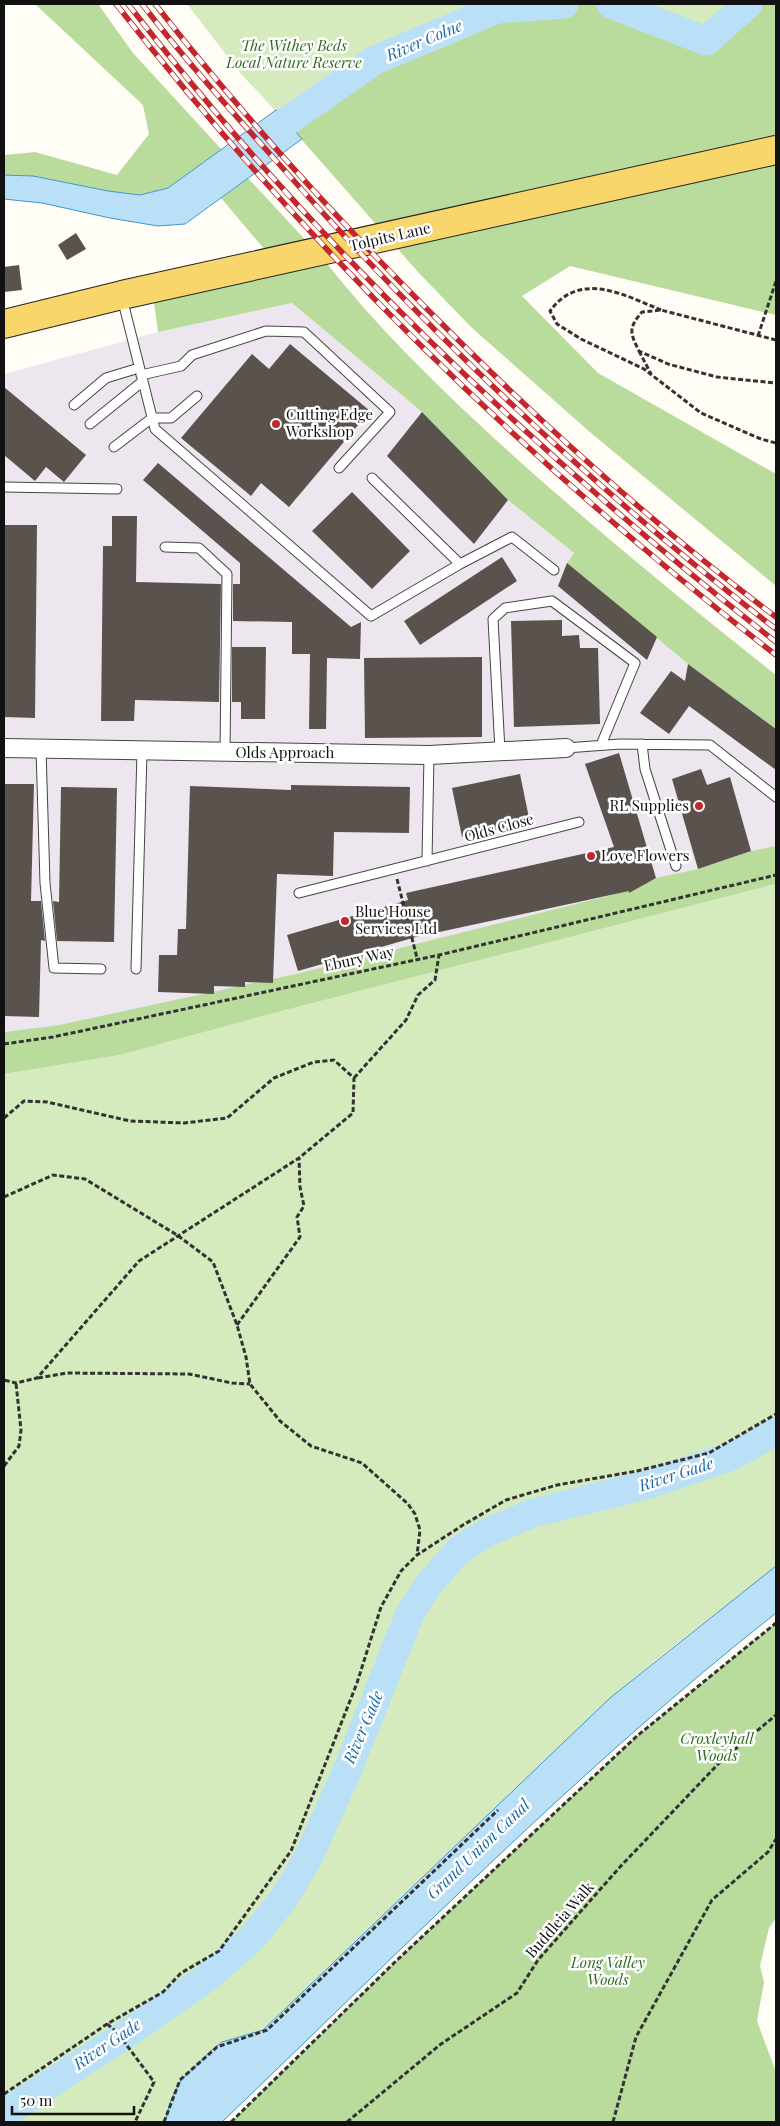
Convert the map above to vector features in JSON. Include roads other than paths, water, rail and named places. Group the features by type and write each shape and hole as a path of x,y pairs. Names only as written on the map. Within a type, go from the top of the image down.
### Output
{"main road":[{"name":"Tolpits Lane","path":"4,324 776,150"}],"street":[{"name":"Olds Approach","path":"4,748 142,752 429,755 566,748"}],"lane":[{"path":"122,296 155,429 372,616 460,564 512,537 554,570"},
{"path":"74,405 106,378 141,375 181,366 192,355 266,331 304,332 390,412 339,468"},
{"path":"90,424 141,375"},
{"path":"114,447 152,418 171,418 197,396"},
{"path":"372,478 460,564"},
{"path":"4,487 117,488"},
{"path":"165,547 199,548 227,574 225,753"},
{"path":"500,751 493,619 505,608 552,601 634,663 601,745"},
{"path":"642,744 645,769 676,866"},
{"path":"566,748 642,744 710,745 776,797"},
{"path":"41,749 45,883 54,968 101,968"},
{"path":"136,969 142,752"},
{"path":"427,861 429,755"},
{"name":"Olds Close","path":"299,893 578,822"}],"water":[{"path":"276,110 302,139 185,224 158,226 42,203 4,199 4,175 33,176 108,191 140,195 168,188"},
{"name":"Grand Union Canal","path":"776,1566 776,1613 703,1672 562,1797 222,2122 165,2122 171,2100 181,2080 213,2049 222,2042 263,2030 610,1698"},
{"path":"95,2055 14,2122 4,2122 4,2107"}],"waterway":[{"name":"River Colne","path":"273,131 375,60 497,9 564,4"},
{"name":"River Colne","path":"611,4 706,41 748,4"},
{"name":"River Gade","path":"4,2114 135,2028 212,1974 253,1937 284,1898 308,1858 347,1771 409,1616 428,1585 459,1550 488,1532 533,1513 646,1485 732,1456 776,1431"}],"railway":[{"path":"116,4 189,94 265,182 344,267 426,350 596,508 685,583 776,655"},
{"path":"128,4 199,93 274,179 351,262 432,343 600,497 687,571 776,642"},
{"path":"142,4 237,117 328,219 449,344 575,463 641,520 776,629"},
{"path":"155,4 286,161 391,273 468,350 640,508 776,617"}],"place":[{"name":"Cutting Edge Workshop","path":"276,424"},
{"name":"RL Supplies","path":"699,806"},
{"name":"Love Flowers","path":"591,856"},
{"name":"Blue House Services Ltd","path":"345,921"}],"park label":[{"name":"The Withey Beds Local Nature Reserve","path":"294,54"},
{"name":"Croxleyhall Woods","path":"717,1748"},
{"name":"Long Valley Woods","path":"608,1972"}]}
